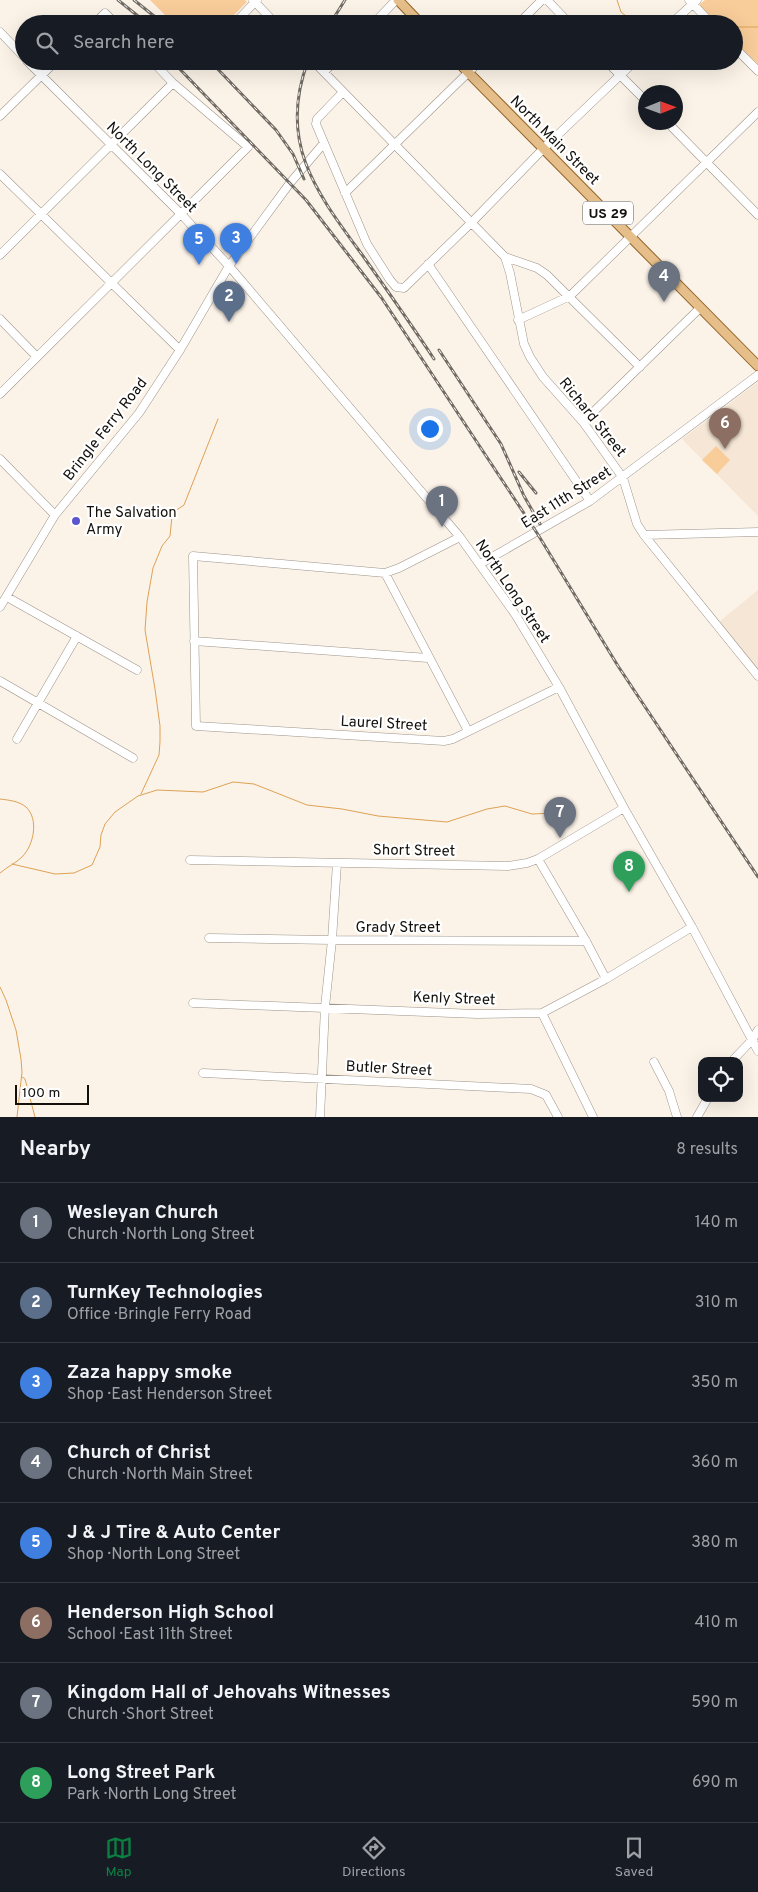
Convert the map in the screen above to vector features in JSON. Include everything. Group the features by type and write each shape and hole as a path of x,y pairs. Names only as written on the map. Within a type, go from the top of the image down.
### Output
{"main road":[{"path":"397,0 412,15"},
{"name":"North Main Street","path":"465,70 758,366"}],"street":[{"path":"381,15 397,0"},
{"path":"527,15 542,0"},
{"path":"547,0 561,15"},
{"path":"242,15 255,1 268,15"},
{"path":"680,15 693,1 705,15"},
{"path":"0,32 15,48"},
{"path":"743,55 758,71"},
{"name":"North Long Street","path":"36,70 182,215 229,266 460,537 480,564 516,614 558,687 692,927 758,1051"},
{"path":"0,116 47,70"},
{"path":"0,394 248,148 161,70"},
{"path":"345,193 471,70"},
{"path":"614,70 638,93"},
{"path":"343,92 317,119 316,124 375,258 390,280 399,288 407,286 544,148 626,70"},
{"path":"324,72 505,258 537,268 547,275 640,368"},
{"path":"0,256 173,83"},
{"path":"518,320 570,296 758,112"},
{"path":"675,130 758,215"},
{"name":"Bringle Ferry Road","path":"2,602 55,515 139,413 180,350 229,266 300,171 324,143"},
{"path":"0,174 180,350"},
{"name":"Richard Street","path":"505,258 510,273 524,344 537,370 583,422 623,478 637,524 644,535 758,676"},
{"path":"428,264 590,501"},
{"path":"583,422 700,308"},
{"path":"0,319 37,357"},
{"name":"East 11th Street","path":"480,564 590,501 758,375"},
{"path":"0,459 55,515"},
{"path":"644,535 758,532"},
{"path":"428,658 194,641 193,556 385,573 399,568 460,537"},
{"path":"385,573 468,731"},
{"path":"2,602 77,636 137,670"},
{"path":"17,739 77,636"},
{"name":"Laurel Street","path":"194,641 196,726 444,741 453,739 558,687"},
{"path":"0,681 133,758"},
{"name":"Short Street","path":"190,860 508,866 538,859 624,808"},
{"path":"538,859 606,979"},
{"path":"320,1117 325,1007 332,940 336,862"},
{"name":"Kenly Street","path":"193,1003 477,1014 542,1012 606,979 692,927"},
{"name":"Grady Street","path":"209,938 586,941"},
{"path":"542,1012 593,1117"},
{"path":"736,1057 752,1040 758,1030"},
{"path":"654,1062 669,1090 677,1117"},
{"name":"Butler Street","path":"203,1073 531,1089 546,1095 558,1117"},
{"path":"697,1117 706,1102"}],"shaded area":[{"path":"150,0 245,0 247,2 234,15 165,15"},
{"path":"705,0 758,0 758,65 743,50 743,15 708,15 699,5"},
{"path":"758,382 758,516 682,439"},
{"path":"716,446 730,460 717,474 702,460"},
{"path":"758,590 758,671 719,622"}],"waterway":[{"path":"617,0 621,12 625,15"},
{"path":"743,27 758,27"},
{"path":"175,511 184,505 218,419"},
{"path":"141,794 159,755 160,742 160,726 145,630 147,602 153,568 162,546 170,536 172,516"},
{"path":"12,864 55,874 74,873 92,865 100,847 101,835 105,824 115,812 138,796 157,790 203,792 233,782 254,784 307,805 378,816 447,822 487,809 505,806 532,814 555,813 570,808"},
{"path":"0,799 17,802 26,807 33,818 34,825 30,846 26,852 20,859 0,873"},
{"path":"0,987 16,1030 21,1059 22,1072 17,1117"},
{"path":"22,1077 25,1079 35,1117"}],"railway":[{"path":"118,0 137,15"},
{"path":"134,0 153,15"},
{"path":"336,15 345,0"},
{"path":"181,70 306,200 381,297 537,533 618,666 758,877"},
{"path":"219,70 276,130 293,154 304,179"},
{"path":"306,70 300,90 297,117 300,142 307,166 317,188 331,210 434,359"},
{"path":"439,350 501,444 524,496 540,524"},
{"path":"519,472 536,493"}],"place":[{"name":"Zaza happy smoke","path":"236,264"},
{"name":"J & J Tire & Auto Center","path":"199,265"},
{"name":"Church of Christ","path":"664,302"},
{"name":"TurnKey Technologies","path":"229,322"},
{"name":"Henderson High School","path":"725,449"},
{"name":"The Salvation Army","path":"76,521"},
{"name":"Wesleyan Church","path":"442,527"},
{"name":"Kingdom Hall of Jehovahs Witnesses","path":"560,838"},
{"name":"Long Street Park","path":"629,892"}]}
